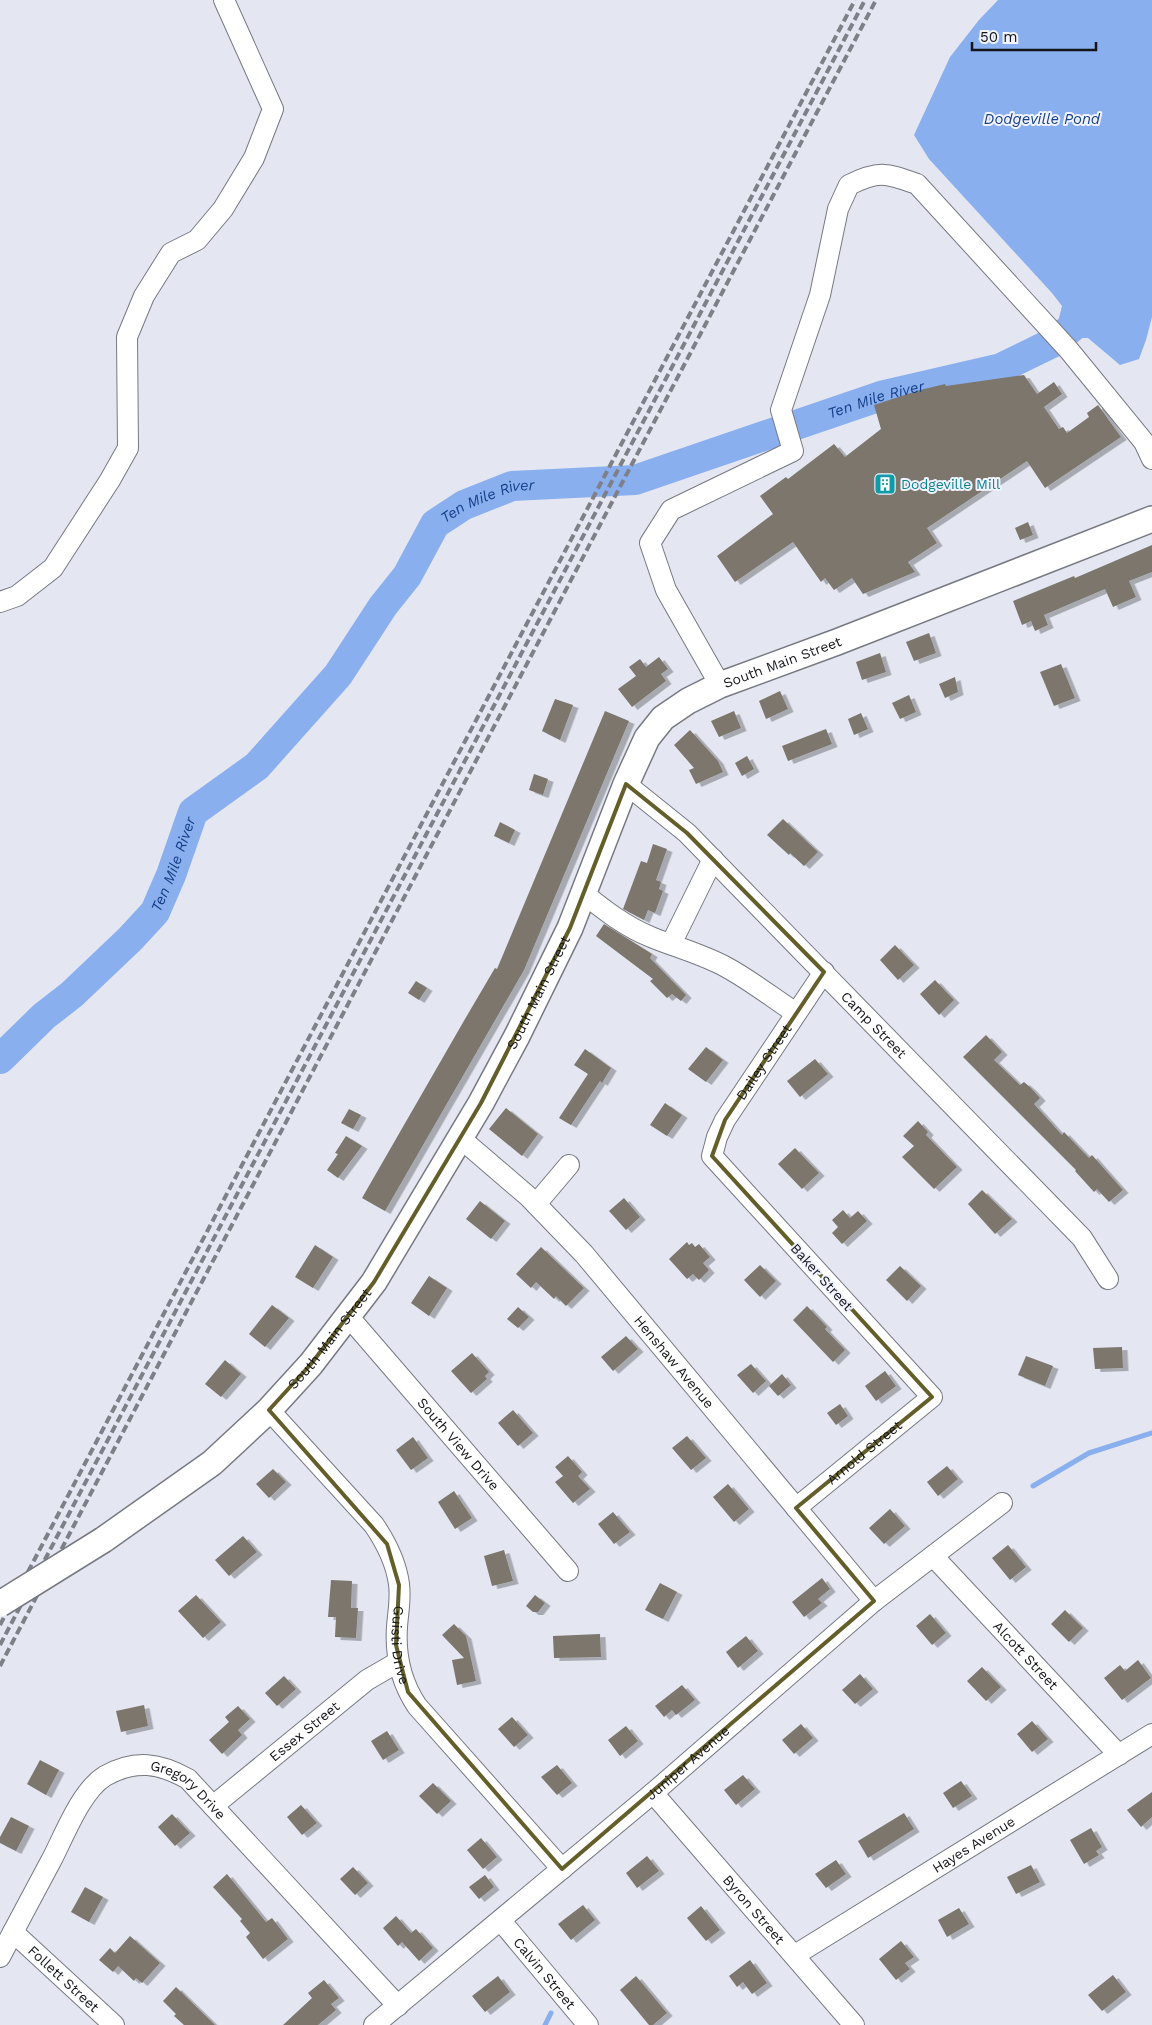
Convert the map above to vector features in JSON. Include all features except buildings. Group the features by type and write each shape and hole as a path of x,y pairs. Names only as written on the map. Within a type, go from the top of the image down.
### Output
{"main road":[{"name":"South Main Street","path":"0,1604 103,1540 212,1464 269,1410 311,1364 348,1316 383,1267 481,1103 518,1036 570,928 626,784 647,738 663,718 688,701 720,685 1152,519"}],"street":[{"path":"0,602 16,596 54,568 128,448 127,337 144,296 171,253 197,240 223,209 254,158 273,108 224,0"},
{"path":"720,685 666,590 650,543 671,510 793,451 781,410 820,295 838,209 849,185 870,175 892,175 917,184 1068,349 1144,442 1152,459"},
{"name":"Camp Street","path":"626,784 688,833 824,972 1082,1238 1108,1279"},
{"path":"671,944 713,859"},
{"path":"583,893 606,912 624,923 650,937 726,967 796,1013"},
{"name":"Dailey Street","path":"712,1156 717,1137 725,1120 824,972"},
{"name":"Henshaw Avenue","path":"459,1137 536,1204 584,1254 874,1601"},
{"name":"Baker Street","path":"712,1156 932,1397"},
{"path":"536,1204 569,1165"},
{"name":"South View Drive","path":"348,1316 568,1571"},
{"name":"Arnold Street","path":"796,1508 932,1397"},
{"name":"Guisti Drive","path":"269,1410 374,1525 387,1544 395,1563 399,1585 396,1645 398,1662 408,1692 418,1706 562,1870"},
{"name":"Juniper Avenue","path":"374,2025 653,1793 874,1601 1002,1503"},
{"name":"Alcott Street","path":"933,1556 1119,1755"},
{"name":"Essex Street","path":"213,1806 367,1680 398,1662"},
{"name":"Hayes Avenue","path":"795,1955 1152,1734"},
{"name":"Gregory Drive","path":"0,1957 78,1810 93,1787 104,1777 117,1770 153,1764 171,1769 188,1779 398,2006"},
{"name":"Byron Street","path":"653,1793 854,2025"},
{"name":"Calvin Street","path":"501,1921 588,2025"},
{"name":"Follett Street","path":"13,1932 114,2025"}],"highlighted area":[{"path":"626,784 687,833 824,972 725,1120 712,1156 932,1397 796,1508 874,1601 562,1869 408,1692 396,1645 399,1585 387,1544 269,1410 311,1364 374,1282 481,1103 570,928"}],"water":[{"name":"Dodgeville Pond","path":"998,0 1152,0 1152,317 1139,359 1120,365 1088,338 1078,338 1059,350 1044,331 1058,322 1062,306 929,159 914,135 950,57 979,20"}],"waterway":[{"name":"Ten Mile River","path":"0,1059 44,1016 71,995 131,938 155,912 171,875 193,812 257,766 338,675 383,606 407,576 435,524 464,505 512,486 635,480 884,395 1001,368 1054,342 1082,319"},
{"path":"1033,1486 1089,1453 1152,1433"},
{"path":"545,2025 551,2013"}],"railway":[{"path":"0,1625 855,0"},
{"path":"0,1645 865,0"},
{"path":"0,1666 876,0"}],"place":[{"name":"Dodgeville Mill","path":"885,484"}]}
